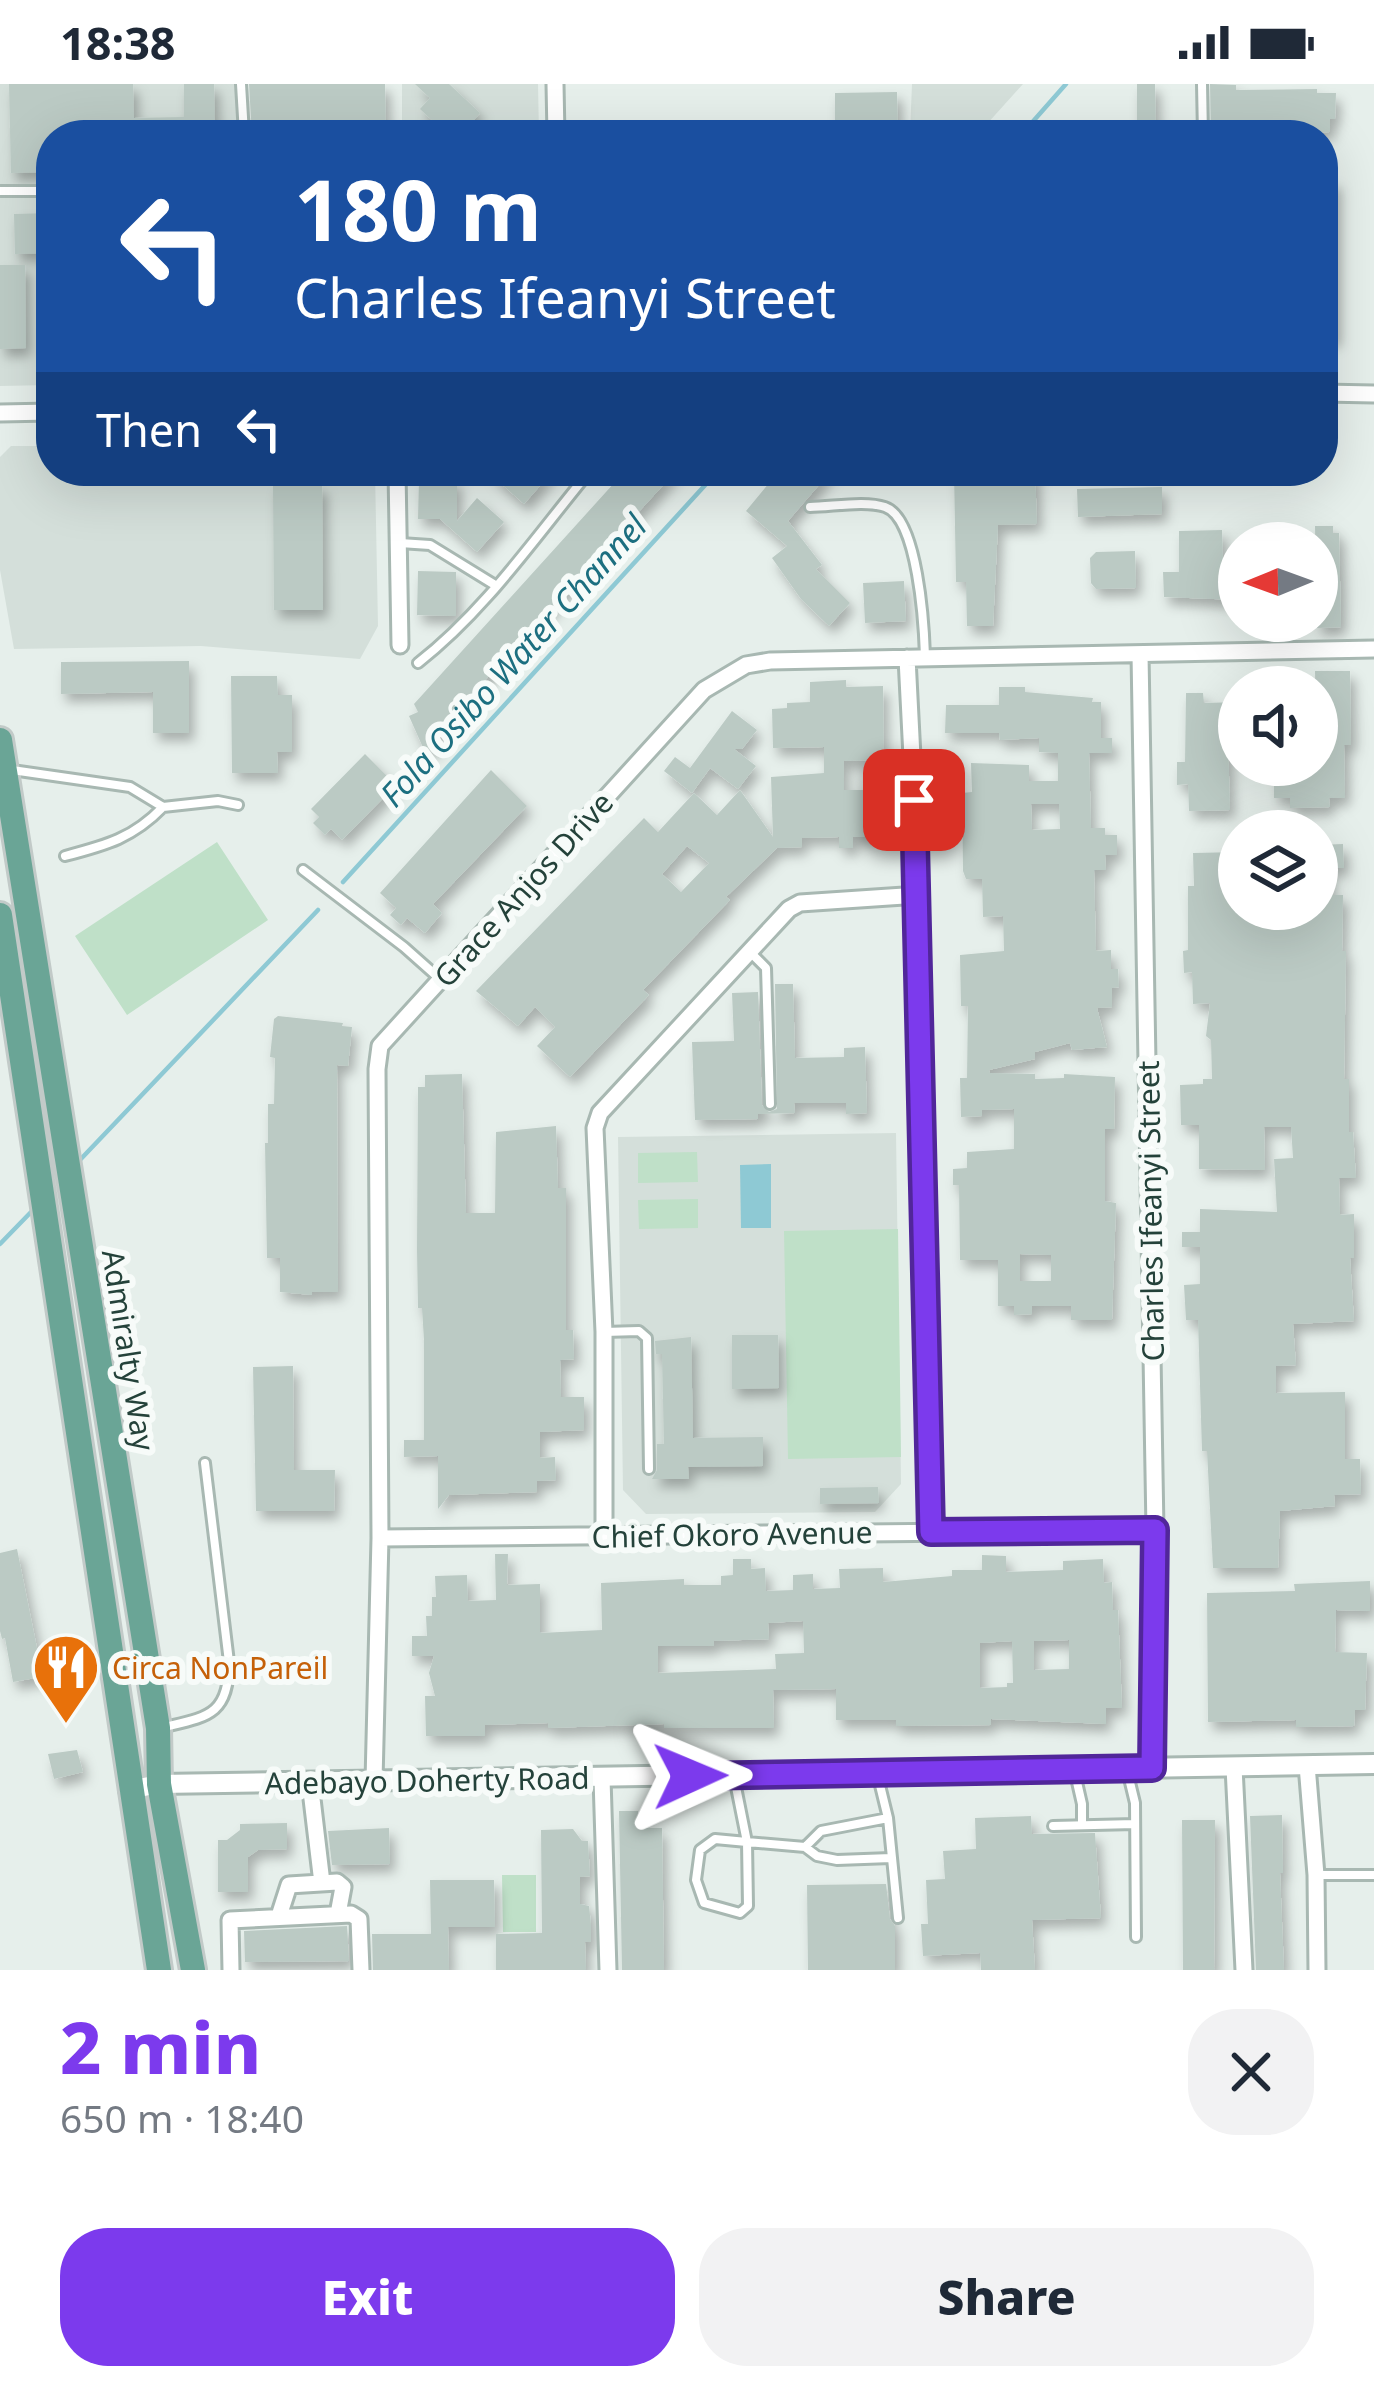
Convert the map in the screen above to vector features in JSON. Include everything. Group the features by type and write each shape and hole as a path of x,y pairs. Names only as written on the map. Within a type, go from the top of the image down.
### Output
{"main road":[{"name":"Admiralty Way","path":"0,740 158,1728 159,1784 193,1970"},
{"name":"Admiralty Way","path":"0,915 159,1970"}],"street":[{"path":"555,84 556,120"},
{"path":"1338,394 1374,394"},
{"path":"0,413 36,412"},
{"path":"397,486 400,645"},
{"name":"Grace Anjos Drive","path":"374,1781 380,1538 376,1069 380,1046 704,690 746,664 1374,649"},
{"name":"Charles Ifeanyi Street","path":"1139,653 1155,1530 1152,1768"},
{"path":"907,658 919,895 931,1532"},
{"path":"604,1536 604,1332 596,1129 600,1113 748,950 800,903 919,895"},
{"name":"Chief Okoro Avenue","path":"380,1538 1155,1530"},
{"name":"Adebayo Doherty Road","path":"129,1790 159,1784 1374,1764"},
{"path":"1307,1765 1316,1875 1317,1970"},
{"path":"1234,1767 1244,1970"},
{"path":"602,1778 608,1970"},
{"path":"310,1782 322,1882"},
{"path":"279,1916 290,1885 322,1882 342,1883 338,1914"},
{"path":"231,1970 230,1920 351,1914 359,1918 361,1970"}],"lane":[{"path":"241,84 243,120"},
{"path":"1202,84 1203,120"},
{"path":"0,191 36,191"},
{"path":"418,663 453,636 577,486"},
{"path":"809,508 883,506 896,514 910,541 926,658"},
{"path":"398,543 430,545 495,584"},
{"path":"5,769 130,787 163,806 218,801 238,805"},
{"path":"65,856 102,847 140,830 163,806"},
{"path":"303,870 440,980"},
{"path":"748,950 766,968 770,1104"},
{"path":"604,1332 639,1331 647,1338 649,1469"},
{"path":"158,1728 210,1714 228,1694 227,1643 206,1463"},
{"path":"1126,1768 1135,1803 1136,1937"},
{"path":"1074,1769 1082,1825"},
{"path":"877,1773 888,1818 898,1918"},
{"path":"734,1776 747,1842 748,1906 734,1914 704,1904 696,1880 700,1850 715,1839 747,1842 805,1847 817,1856 837,1860 891,1858"},
{"path":"805,1847 821,1831 888,1818"},
{"path":"1052,1826 1135,1824"},
{"path":"1316,1875 1374,1875"}],"shaded area":[{"path":"0,84 235,84 237,120 36,120 36,385 0,386"},
{"path":"402,84 538,84 539,120 402,120"},
{"path":"912,84 1023,84 991,120 911,120"},
{"path":"11,446 36,446 36,486 375,486 378,626 360,659 201,646 14,649 0,570 0,457"},
{"path":"896,1133 901,1484 875,1512 646,1514 623,1490 618,1137"}],"green space":[{"path":"217,842 268,920 127,1015 75,936"},
{"path":"697,1152 698,1182 638,1183 638,1153"},
{"path":"698,1199 698,1228 639,1229 638,1200"},
{"path":"898,1229 901,1457 788,1459 784,1231"},
{"path":"502,1875 536,1875 536,1932 503,1932"}],"water":[{"path":"771,1164 771,1228 741,1228 740,1165"}],"building":[{"path":"9,84 133,84 134,118 184,117 184,84 214,84 215,120 36,120 36,172 11,173"},
{"path":"249,84 385,84 386,120 251,120"},
{"path":"415,84 449,84 480,113 474,120 432,120 420,109 430,98"},
{"path":"1137,84 1155,84 1156,120 1137,120"},
{"path":"1210,84 1236,85 1236,90 1336,93 1335,119 1211,120"},
{"path":"897,92 898,120 835,120 835,93"},
{"path":"36,213 36,253 15,254 14,214"},
{"path":"0,265 25,265 26,348 0,349"},
{"path":"273,486 322,486 323,610 274,610"},
{"path":"419,486 457,486 457,521 477,498 504,522 477,552 440,519 418,519"},
{"path":"504,486 540,486 524,504"},
{"path":"611,486 662,486 488,677 436,738 439,745 425,752 409,716 418,712 414,704"},
{"path":"767,486 818,486 788,521 822,565 816,569 850,603 829,626 801,599 772,558 787,546 746,511"},
{"path":"954,486 1036,486 1037,524 998,525 993,626 967,626 966,582 956,582"},
{"path":"1162,487 1162,514 1078,517 1077,489"},
{"path":"1218,530 1218,599 1164,597 1163,572 1179,572 1179,531"},
{"path":"1338,533 1339,533 1338,627"},
{"path":"1135,551 1136,588 1096,589 1091,583 1090,558 1096,552"},
{"path":"418,571 456,572 456,616 417,615"},
{"path":"904,581 906,621 865,623 863,583"},
{"path":"189,661 189,733 153,733 153,692 61,694 61,662"},
{"path":"1338,671 1350,671 1351,745 1344,745 1345,798 1329,798 1330,807 1290,808 1290,798 1274,798 1274,786 1338,786"},
{"path":"231,676 277,676 278,695 292,695 292,752 277,752 278,773 232,773"},
{"path":"846,680 846,687 883,686 884,760 844,761 844,790 873,790 873,837 853,837 853,848 839,848 839,837 802,838 802,847 777,848 726,897 730,900 643,990 649,995 570,1077 537,1046 555,1027 535,1007 518,1026 476,991 644,818 658,832 694,793 717,815 740,790 773,837 771,777 824,773 824,747 773,748 772,709 810,702 810,682","holes":["687,846 709,863 681,892 662,874"]},
{"path":"999,687 1093,698 1092,702 1101,702 1101,738 1112,738 1112,753 1089,753 1091,828 1105,828 1105,835 1117,835 1117,855 1105,855 1106,870 1094,870 1096,951 1111,950 1111,969 1118,969 1119,987 1112,988 1112,1007 1097,1008 1107,1047 1072,1050 1070,1043 1035,1052 1035,1059 989,1070 1035,1074 1035,1079 1064,1078 1064,1074 1115,1077 1114,1129 1105,1129 1105,1201 1116,1203 1112,1320 1071,1320 1071,1306 1032,1306 1032,1314 1014,1315 1014,1306 998,1306 998,1260 960,1260 959,1185 953,1185 953,1169 967,1168 967,1152 1014,1149 1014,1109 982,1110 982,1116 961,1117 968,1006 961,1006 960,955 1004,951 1003,916 983,917 982,879 966,879 963,871 962,793 972,792 971,763 1029,765 1029,781 1058,781 1058,753 1039,752 1039,738 1000,740 999,733 945,733 946,705 999,705","holes":["1031,804 1059,804 1060,829 1032,830","1020,1254 1051,1255 1051,1281 1020,1281"]},
{"path":"1186,693 1203,693 1204,703 1218,703 1218,786 1229,786 1230,810 1189,811 1188,784 1177,785 1177,762 1185,762"},
{"path":"732,711 757,730 742,749 734,749 756,766 738,789 710,768 692,793 664,771 675,757 690,768"},
{"path":"365,754 396,785 342,840 331,829 325,835 313,823 319,817 311,809"},
{"path":"491,770 527,806 433,904 442,913 425,933 407,918 401,925 390,915 396,908 380,893"},
{"path":"1338,844 1343,844 1344,868 1338,868"},
{"path":"1218,852 1218,930 1338,930 1338,895 1343,895 1344,1079 1349,1079 1349,1132 1353,1132 1356,1178 1339,1178 1340,1215 1354,1214 1354,1258 1350,1258 1354,1321 1293,1324 1296,1365 1276,1366 1276,1393 1345,1392 1345,1459 1360,1459 1361,1494 1334,1495 1335,1506 1280,1511 1278,1568 1213,1568 1207,1451 1202,1451 1198,1320 1186,1320 1184,1285 1200,1284 1200,1247 1182,1247 1182,1232 1200,1232 1200,1209 1277,1212 1274,1159 1293,1158 1291,1127 1264,1127 1265,1170 1199,1169 1199,1125 1181,1125 1180,1085 1212,1079 1211,1040 1206,1036 1210,1003 1193,1004 1192,972 1184,973 1193,853"},
{"path":"775,984 793,984 795,1058 844,1057 844,1048 865,1047 867,1113 846,1114 846,1103 794,1103 795,1113 695,1120 692,1042 734,1041 732,993 758,992 762,1105 769,1112 777,1109"},
{"path":"278,1016 352,1027 348,1066 337,1065 338,1292 280,1292 280,1258 267,1258 265,1143 268,1104 274,1104 275,1058 270,1057"},
{"path":"462,1074 466,1213 495,1213 496,1132 556,1126 558,1188 566,1188 566,1330 573,1330 574,1359 560,1360 561,1397 584,1397 584,1430 540,1432 540,1458 555,1457 556,1480 537,1481 537,1492 449,1495 438,1509 438,1456 404,1457 404,1440 424,1440 424,1340 422,1308 418,1308 418,1087 425,1087 425,1075"},
{"path":"732,1335 778,1335 779,1388 732,1389"},
{"path":"691,1337 693,1438 763,1437 763,1466 688,1467 689,1479 652,1479 657,1470 657,1444 664,1444 662,1354 656,1354 655,1341"},
{"path":"293,1366 294,1470 335,1470 334,1511 256,1511 253,1367"},
{"path":"878,1487 879,1503 820,1504 820,1488"},
{"path":"17,1549 38,1653 59,1649 63,1673 13,1682 0,1631 0,1553"},
{"path":"495,1554 508,1554 507,1585 540,1584 540,1633 602,1630 601,1583 684,1579 684,1585 721,1585 721,1576 733,1575 733,1559 751,1559 751,1569 765,1568 766,1591 793,1590 793,1575 813,1574 813,1589 840,1588 839,1569 883,1568 883,1582 952,1576 952,1570 982,1570 982,1555 1006,1556 1006,1572 1063,1570 1063,1561 1103,1559 1104,1583 1112,1582 1113,1610 1118,1610 1122,1708 1106,1708 1106,1724 991,1719 991,1725 896,1726 896,1720 836,1720 836,1689 773,1690 774,1728 664,1728 664,1724 548,1728 548,1723 485,1725 485,1736 426,1736 425,1696 435,1696 429,1673 434,1656 412,1656 412,1636 427,1636 426,1616 432,1616 432,1597 436,1597 435,1576 467,1575 468,1601 496,1600","holes":["803,1621 804,1653 775,1654 776,1669 658,1673 658,1646 769,1639 768,1623","1069,1640 1069,1669 1034,1670 1034,1641","1012,1641 1013,1683 980,1688 980,1643"]},
{"path":"1370,1581 1370,1611 1336,1610 1335,1652 1367,1653 1365,1710 1355,1710 1354,1726 1296,1727 1296,1720 1208,1722 1207,1593 1295,1591 1294,1584"},
{"path":"77,1750 83,1772 54,1779 48,1754"},
{"path":"619,1811 638,1811 638,1828 662,1828 664,1970 622,1970"},
{"path":"1282,1815 1284,1970 1256,1970 1250,1816"},
{"path":"1031,1816 1032,1834 1095,1833 1101,1918 1032,1920 1035,1970 981,1970 980,1953 923,1956 921,1924 928,1924 926,1880 945,1879 943,1851 976,1849 975,1818"},
{"path":"1182,1820 1215,1820 1214,1970 1183,1970"},
{"path":"287,1823 287,1849 258,1850 248,1857 248,1892 218,1892 218,1840 227,1840 240,1830 240,1824"},
{"path":"389,1828 390,1864 332,1865 328,1831"},
{"path":"573,1829 582,1841 588,1841 590,1876 580,1877 580,1904 589,1906 591,1925 591,1942 585,1942 586,1970 496,1970 496,1934 542,1933 541,1830"},
{"path":"430,1880 494,1880 495,1927 448,1927 449,1970 373,1970 372,1934 431,1934"},
{"path":"886,1884 895,1926 895,1970 808,1970 807,1885"},
{"path":"347,1926 349,1961 245,1962 244,1931"}],"waterway":[{"name":"Fola Osibo Water Channel","path":"1034,120 1066,84"},
{"name":"Fola Osibo Water Channel","path":"343,882 704,486"},
{"name":"Fola Osibo Water Channel","path":"78,1162 318,910"},
{"name":"Fola Osibo Water Channel","path":"0,1244 33,1210"}],"place":[{"name":"Circa NonPareil","path":"66,1726"}],"route":[{"path":"690,1776 1152,1768 1155,1530 931,1532 914,800"}]}
